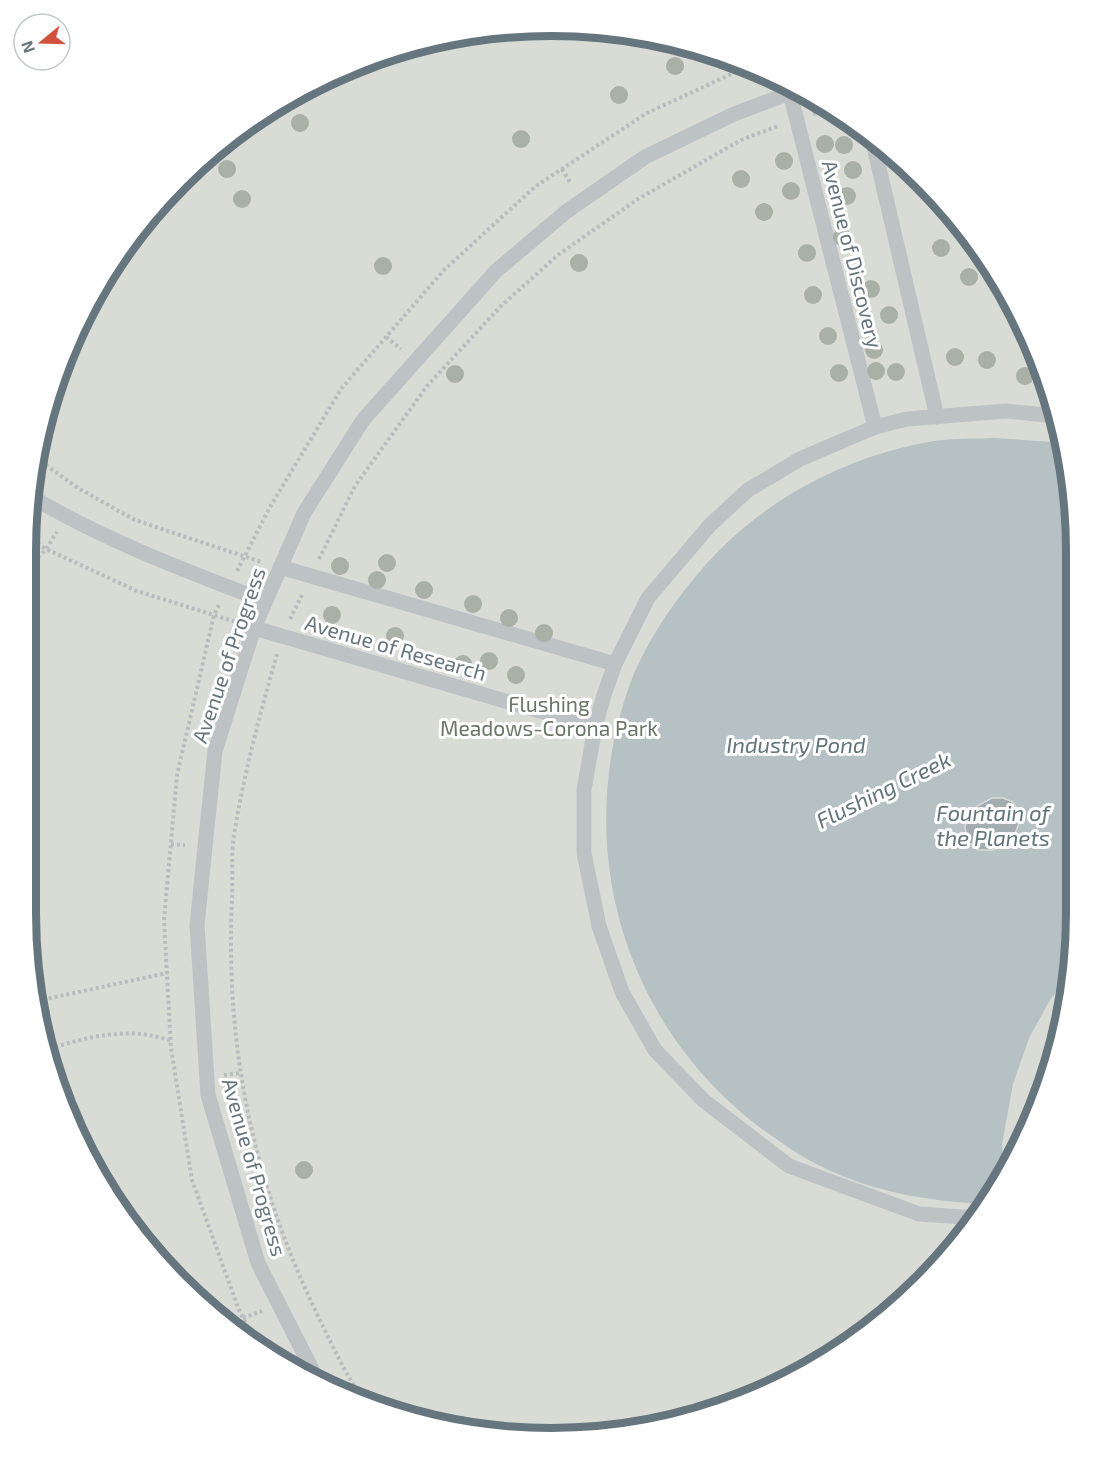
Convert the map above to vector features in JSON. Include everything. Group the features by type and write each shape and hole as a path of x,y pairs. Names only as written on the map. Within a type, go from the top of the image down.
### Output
{"street":[{"name":"Avenue of Progress","path":"312,1369 258,1263 208,1095 197,925 215,751 254,628 304,513 363,420 496,271 567,211 645,157 734,114 787,94"},
{"name":"Avenue of Discovery","path":"796,98 875,427"},
{"name":"Avenue of Discovery","path":"875,150 937,417"},
{"path":"967,1217 919,1214 789,1166 703,1100 655,1050 622,992 599,926 584,853 584,790 594,727 615,664 648,598 710,525 748,490 800,459 875,427 907,419 1006,411 1047,415"},
{"path":"38,501 66,518 159,561 265,601"},
{"path":"279,567 615,664"},
{"name":"Avenue of Research","path":"254,628 594,727"}],"path":[{"path":"44,464 78,488 135,520 279,567"},
{"path":"36,543 137,591 254,628"},
{"path":"44,1000 167,973"},
{"path":"54,1048 112,1034 142,1034 170,1040"}],"green space":[{"name":"Flushing Meadows-Corona Park","path":"517,37 585,37 618,40 717,63 779,89 808,105 865,142 891,164 938,211 960,237 997,294 1027,354 1048,418 1062,484 1066,551 1065,947 1056,1013 1039,1079 1013,1141 997,1171 960,1227 938,1253 891,1300 865,1322 808,1359 748,1389 684,1410 618,1424 551,1428 484,1424 385,1401 323,1375 265,1341 211,1300 164,1253 123,1199 89,1141 63,1079 46,1013 37,947 37,517 40,484 54,418 75,354 105,293 123,265 164,211 211,164 237,142 323,89 385,63 418,54 484,40"}],"water":[{"name":"Industry Pond","path":"995,438 1054,442 1062,484 1066,551 1066,913 1062,980 1061,986 1050,1000 1029,1038 1013,1084 1002,1144 1003,1161 976,1203 891,1192 825,1169 770,1135 714,1087 675,1039 644,986 622,929 609,869 606,808 613,746 637,667 674,604 708,562 756,518 811,483 871,457 934,441"}],"building":[{"path":"992,798 1003,798 1013,802 1018,810 1019,823 1015,834 1003,846 992,850 978,850 967,841 965,826 969,815 977,806"}],"water label":[{"name":"Flushing Creek","path":"883,789"},
{"name":"Fountain of the Planets","path":"993,824"}]}
